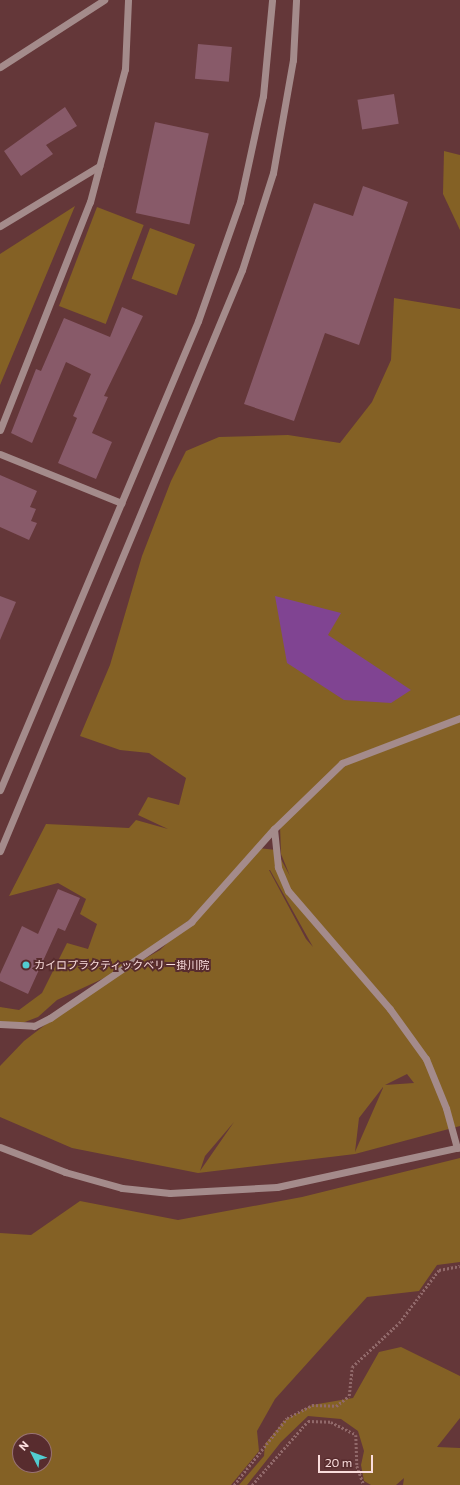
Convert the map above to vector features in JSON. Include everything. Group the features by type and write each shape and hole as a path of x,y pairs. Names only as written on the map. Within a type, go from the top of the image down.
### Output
{"street":[{"path":"0,67 104,0"},
{"path":"0,430 90,202 125,68 128,0"},
{"path":"0,790 198,321 240,202 264,96 272,0"},
{"path":"0,851 242,270 273,173 294,60 296,0"},
{"path":"0,226 99,166"},
{"path":"0,454 121,503"},
{"path":"0,1024 34,1026 50,1018 191,922 274,829 342,763 460,718"},
{"path":"0,1147 72,1174 122,1188 170,1193 276,1187 458,1148 446,1108 426,1059 390,1009 288,891 278,867 274,829"}],"path":[{"path":"234,1485 287,1418 312,1405 336,1406 349,1396 352,1367 399,1323 439,1270 460,1266"},
{"path":"252,1485 308,1421 331,1422 356,1435 357,1466 364,1485"}],"shaded area":[{"path":"444,151 460,155 460,230 443,194"},
{"path":"75,206 0,385 0,254"},
{"path":"97,207 144,225 106,324 59,306"},
{"path":"150,228 195,244 177,295 132,279"},
{"path":"394,298 460,309 460,1126 355,1154 198,1173 72,1148 0,1117 0,1066 24,1041 92,989 160,950 195,916 115,973 57,1000 38,1017 17,1025 0,1021 0,1007 19,1010 42,993 67,943 88,949 97,924 80,914 86,899 58,883 9,896 46,824 129,828 136,820 168,829 138,815 148,797 179,805 186,778 149,753 120,750 80,736 110,665 142,556 171,481 186,451 219,437 288,435 340,443 372,402 391,360","holes":["280,826 281,854 290,876 276,850 258,848","269,870 313,947 306,939","407,1074 414,1083 385,1085","383,1087 383,1088 355,1152 359,1118","234,1122 200,1171 205,1156"]},
{"path":"275,596 341,613 328,635 411,690 391,703 344,700 287,663"},
{"path":"460,1158 460,1262 437,1265 419,1291 367,1297 275,1399 257,1431 259,1451 231,1485 0,1485 0,1233 31,1235 80,1201 178,1220 302,1197"},
{"path":"401,1347 460,1376 460,1418 437,1447 460,1448 460,1485 403,1485 404,1478 396,1485 371,1485 364,1481 361,1465 364,1451 358,1431 341,1419 308,1416 281,1442 247,1485 239,1485 264,1456 265,1444 285,1420 312,1405 353,1398 379,1352"}],"building":[{"path":"198,44 232,47 229,82 195,79"},
{"path":"394,94 399,124 362,129 357,100"},
{"path":"65,107 77,126 46,145 53,154 21,176 4,151"},
{"path":"155,122 209,133 189,224 136,213"},
{"path":"363,186 408,202 359,345 325,333 294,421 244,404 314,203 353,216"},
{"path":"122,307 143,316 104,396 108,397 92,433 112,442 96,479 58,463 77,418 73,416 91,374 66,362 32,443 11,433 36,369 41,371 64,318 110,337"},
{"path":"0,475 37,491 30,507 36,509 31,521 37,523 29,540 0,527"},
{"path":"0,596 16,602 0,640"},
{"path":"58,889 80,898 65,931 58,928 28,994 0,981 0,974 22,926 38,934"}],"place":[{"name":"カイロプラクティックベリー掛川院","path":"26,965"}]}
